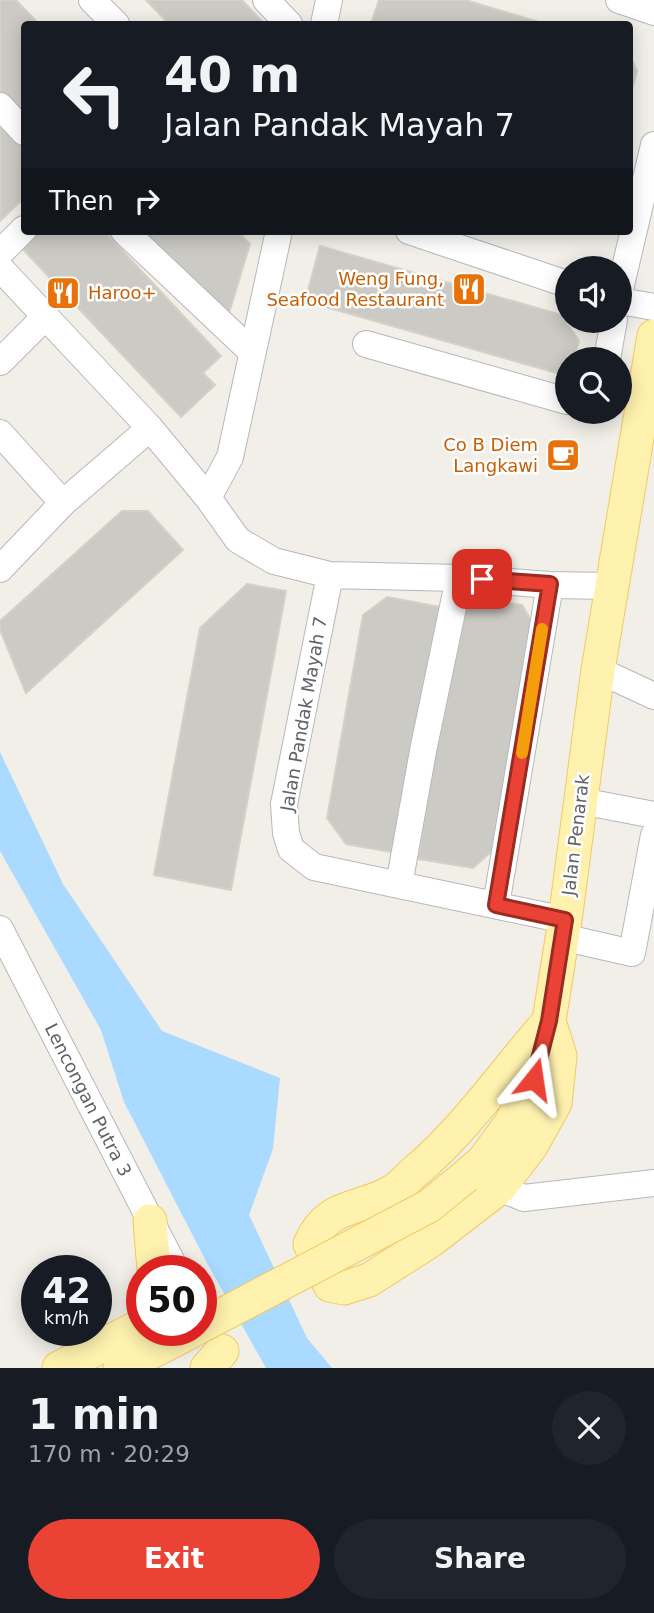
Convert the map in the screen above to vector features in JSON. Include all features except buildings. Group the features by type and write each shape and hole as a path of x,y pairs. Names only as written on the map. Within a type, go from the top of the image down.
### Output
{"main road":[{"name":"Jalan Penarak","path":"217,1335 429,1206 484,1160 511,1123 534,1079 549,1021 564,929 611,586 645,445 653,346"},
{"path":"549,1021 560,1056 555,1103 531,1146 499,1188 430,1241 369,1280 344,1288 330,1285 310,1244 317,1228 331,1215 393,1191 440,1150 481,1105 549,1021"},
{"path":"150,1220 153,1255"},
{"path":"59,1368 126,1333"},
{"name":"Jalan Penarak","path":"120,1368 193,1346"}],"street":[{"path":"92,0 113,21"},
{"path":"266,0 286,21"},
{"path":"325,21 329,0"},
{"path":"619,0 654,12"},
{"path":"0,106 21,129"},
{"path":"633,234 654,145"},
{"path":"0,253 21,232"},
{"path":"128,235 252,352"},
{"path":"208,498 230,457 278,235"},
{"path":"421,235 555,280"},
{"path":"628,256 633,235"},
{"path":"0,268 150,428 208,498 238,540 274,561 330,575 611,586"},
{"path":"632,303 654,307"},
{"path":"0,362 46,317"},
{"path":"366,344 555,398"},
{"path":"0,569 63,503 150,428"},
{"path":"0,433 63,503"},
{"name":"Jalan Pandak Mayah 7","path":"330,575 284,804 286,833 292,849 314,867 496,905 632,953 654,835"},
{"path":"399,885 423,751 459,578"},
{"path":"496,905 550,584"},
{"path":"598,670 654,696"},
{"path":"581,801 654,816"},
{"name":"Lencongan Putra 3","path":"0,929 168,1255"},
{"path":"499,1188 524,1198 654,1183"}],"water":[{"path":"0,752 63,884 162,1031 280,1078 273,1149 249,1215 307,1338 332,1368 266,1368 217,1281 217,1255 203,1255 124,1102 101,1030 0,851"}],"slow traffic":[{"path":"522,753 542,629"}],"place":[{"name":"Weng Fung, Seafood Restaurant","path":"469,289"},
{"name":"Haroo+","path":"63,293"},
{"name":"Co B Diem Langkawi","path":"563,455"}],"route":[{"path":"482,579 550,584 496,905 565,920 549,1021 534,1079"}]}
